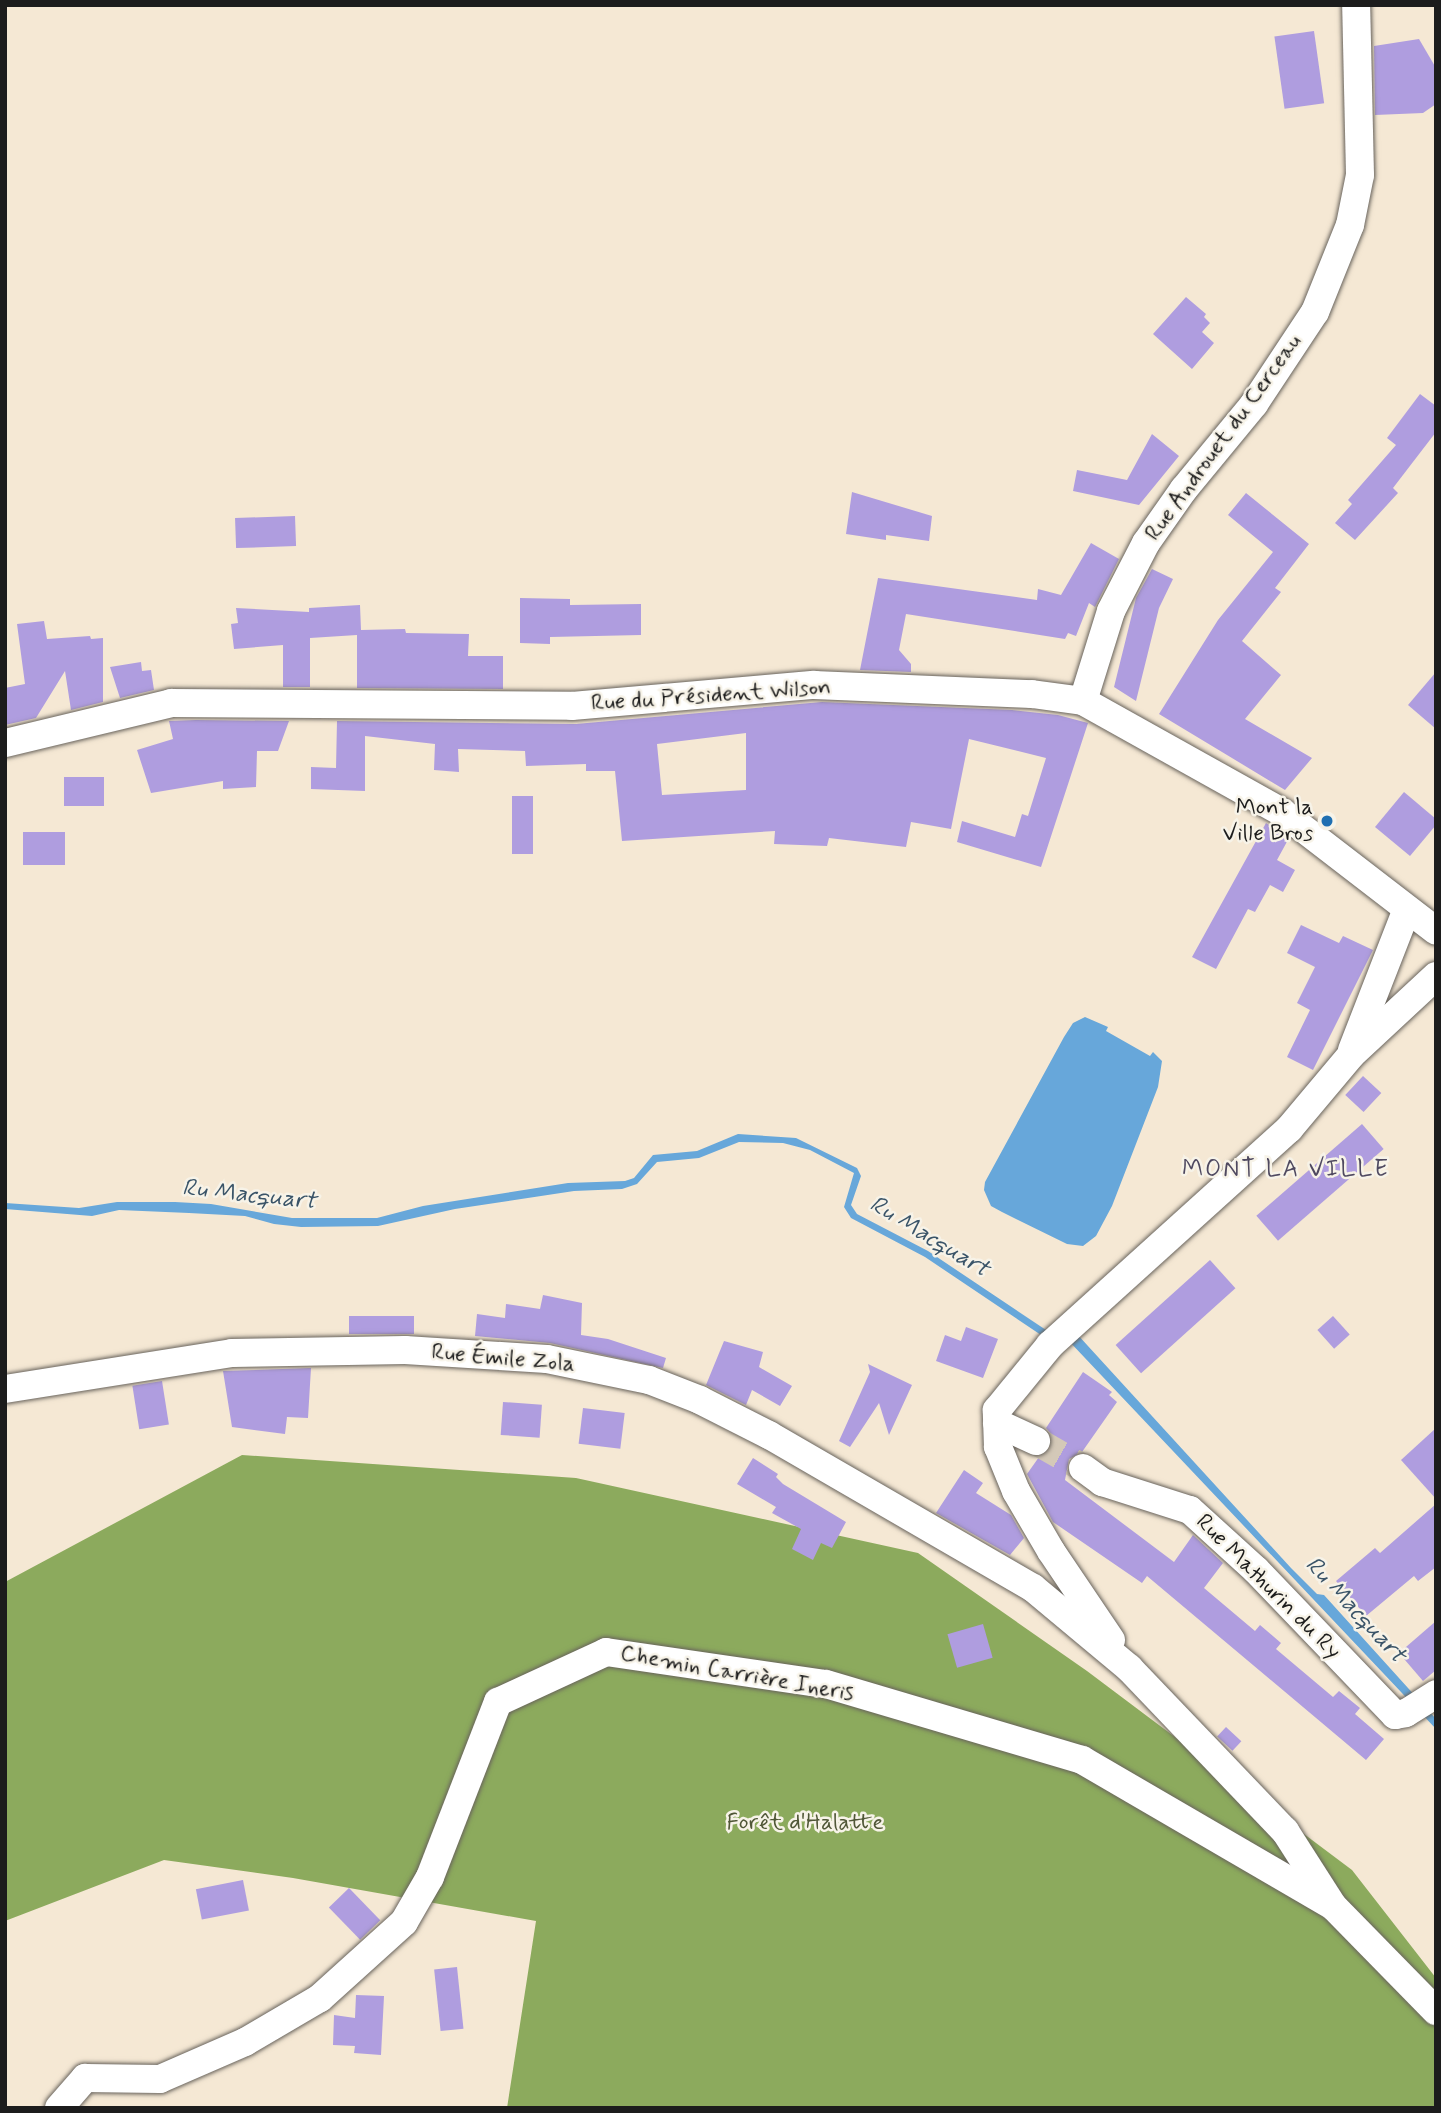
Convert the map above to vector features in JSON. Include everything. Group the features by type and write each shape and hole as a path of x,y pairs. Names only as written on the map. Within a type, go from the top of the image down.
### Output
{"street":[{"name":"Rue Androuet du Cerceau","path":"1083,701 1111,611 1146,543 1184,489 1254,404 1315,312 1350,225 1360,175 1356,5"},
{"name":"Rue du Président Wilson","path":"5,743 171,703 572,706 814,685 1032,694 1083,701 1283,813 1436,932"},
{"path":"1350,1055 1407,909"},
{"path":"1436,976 1350,1055 1289,1129 1050,1345 998,1410 997,1423 998,1447 1016,1491 1051,1552 1129,1668 1285,1831 1333,1906 1436,2011"},
{"name":"Rue Émile Zola","path":"5,1389 232,1353 392,1350 547,1359 649,1380 700,1400 769,1435 1033,1588 1129,1668"},
{"path":"997,1423 1036,1441"},
{"name":"Rue Mathurin du Ry","path":"1083,1468 1102,1482 1189,1510 1256,1570 1395,1715 1406,1713 1436,1694"},
{"name":"Chemin Carrière Ineris","path":"59,2108 85,2078 160,2079 245,2042 320,1998 404,1922 430,1877 498,1702 606,1652 826,1684 1082,1760 1333,1906"}],"green space":[{"name":"Forêt d'Halatte","path":"242,1455 576,1478 918,1553 1087,1671 1352,1870 1436,1978 1436,2108 507,2108 536,1921 293,1878 164,1860 5,1921 5,1582"}],"water":[{"path":"1085,1017 1108,1027 1106,1031 1150,1056 1153,1052 1162,1061 1158,1087 1112,1206 1096,1236 1083,1246 1067,1244 991,1206 984,1190 985,1182 1064,1037 1073,1023"},
{"path":"738,1134 796,1138 857,1168 861,1176 851,1205 857,1214 928,1251 1049,1332 1044,1337 925,1257 851,1218 844,1207 854,1173 810,1150 783,1143 739,1142 699,1158 657,1162 637,1184 622,1189 574,1191 455,1209 378,1226 301,1227 274,1224 245,1216 119,1210 92,1216 5,1209 5,1203 79,1208 117,1202 175,1202 211,1204 292,1218 377,1218 423,1206 568,1183 625,1181 634,1178 653,1155 697,1151"},
{"path":"1077,1334 1291,1568 1317,1594 1324,1595 1436,1719 1436,1729 1067,1339"}],"building":[{"path":"1314,31 1324,103 1285,109 1274,37"},
{"path":"1419,39 1436,68 1436,104 1423,113 1375,115 1374,46"},
{"path":"1186,297 1206,314 1204,317 1210,323 1202,332 1214,343 1192,369 1153,334"},
{"path":"1420,394 1436,406 1436,432 1393,488 1398,493 1355,540 1335,523 1352,504 1348,500 1396,445 1387,438"},
{"path":"1152,434 1179,456 1139,505 1073,491 1077,470 1127,480"},
{"path":"852,492 932,516 929,541 886,535 886,540 846,534"},
{"path":"1246,493 1309,544 1275,588 1281,592 1242,641 1281,675 1245,719 1312,758 1285,790 1159,714 1218,620 1273,552 1228,515"},
{"path":"295,516 296,546 236,548 235,518"},
{"path":"1091,543 1119,559 1095,607 1089,603 1076,636 1068,633 1065,639 906,614 899,650 911,664 911,672 860,670 878,578 1037,600 1038,589 1061,595"},
{"path":"1152,569 1173,579 1159,608 1136,701 1114,687 1136,598"},
{"path":"520,598 570,599 570,605 641,604 641,635 550,637 550,644 520,643"},
{"path":"360,605 361,630 405,629 406,633 469,634 468,656 503,656 503,689 357,688 357,635 310,638 310,687 283,687 283,645 234,649 231,624 238,623 236,608 309,612 309,608"},
{"path":"44,621 47,639 90,636 91,639 103,638 103,702 71,710 65,671 36,718 5,725 5,688 25,684 17,624"},
{"path":"141,662 142,671 151,670 154,690 120,698 110,667"},
{"path":"1436,672 1436,729 1408,705"},
{"path":"822,702 1012,710 1058,715 1088,723 1041,867 957,842 962,821 1015,837 1022,814 1028,816 1046,758 969,739 951,829 911,822 906,847 829,838 827,846 774,844 775,831 622,841 615,771 586,771 586,764 526,766 525,751 458,749 459,772 434,770 435,744 365,736 365,791 311,789 311,767 336,768 337,721 576,724","holes":["746,733 746,790 662,795 657,744"]},
{"path":"169,721 289,721 278,751 257,751 256,787 223,789 223,781 151,793 137,750 173,739"},
{"path":"64,777 104,777 104,806 64,806"},
{"path":"1404,792 1436,819 1436,825 1410,856 1375,827"},
{"path":"512,796 533,796 533,854 512,854"},
{"path":"1266,823 1289,838 1277,860 1295,870 1283,892 1270,885 1255,912 1248,909 1216,969 1192,957"},
{"path":"23,832 65,832 65,865 23,865"},
{"path":"1301,925 1339,943 1343,936 1373,950 1313,1070 1287,1057 1310,1010 1297,1003 1315,967 1287,953"},
{"path":"1363,1076 1381,1093 1364,1112 1345,1095"},
{"path":"1362,1124 1384,1149 1278,1241 1256,1216"},
{"path":"1210,1260 1235,1288 1141,1373 1116,1345"},
{"path":"543,1295 582,1303 581,1335 608,1339 666,1358 663,1368 550,1343 475,1336 477,1314 505,1318 506,1304 540,1309"},
{"path":"349,1316 414,1316 414,1334 349,1334"},
{"path":"1333,1316 1350,1335 1334,1349 1317,1330"},
{"path":"966,1327 998,1339 983,1378 936,1361 945,1335 961,1341"},
{"path":"724,1341 763,1352 759,1367 792,1386 780,1406 752,1390 746,1405 706,1385"},
{"path":"868,1364 912,1385 889,1435 879,1403 850,1447 839,1441 870,1372"},
{"path":"311,1368 308,1418 287,1417 285,1434 232,1427 223,1371"},
{"path":"1083,1372 1112,1392 1109,1395 1117,1402 1082,1452 1069,1459 1065,1480 1174,1562 1193,1535 1223,1563 1204,1588 1255,1631 1260,1625 1281,1643 1276,1649 1333,1697 1339,1691 1360,1708 1355,1714 1384,1739 1366,1760 1147,1576 1142,1583 1053,1522 1027,1474 1039,1457 1051,1449 1053,1436 1046,1428"},
{"path":"162,1381 169,1424 139,1429 132,1386"},
{"path":"503,1402 542,1405 540,1438 501,1435"},
{"path":"583,1408 625,1413 620,1449 579,1444"},
{"path":"1436,1428 1436,1499 1401,1460"},
{"path":"753,1458 778,1474 776,1477 783,1484 846,1522 832,1548 821,1543 813,1560 792,1549 801,1529 772,1513 776,1507 737,1484"},
{"path":"964,1470 983,1483 976,1493 1011,1515 1024,1538 1010,1555 936,1513"},
{"path":"1436,1504 1436,1567 1418,1581 1414,1576 1366,1616 1336,1581 1375,1548 1380,1553"},
{"path":"1436,1621 1436,1670 1423,1681 1399,1653"},
{"path":"983,1624 993,1658 957,1668 947,1634"},
{"path":"1226,1727 1241,1741 1232,1751 1217,1737"},
{"path":"243,1880 249,1910 202,1920 196,1889"},
{"path":"349,1888 380,1920 360,1940 329,1907"},
{"path":"457,1967 463,2029 441,2031 434,1969"},
{"path":"356,1995 384,1996 381,2055 354,2053 355,2046 333,2045 334,2015 355,2018"}],"tunnel":[{"path":"1036,1441 1083,1468"}],"place":[{"name":"Mont la Ville Bros","path":"1327,821"}],"district":[{"name":"MONT LA VILLE","path":"1286,1170"}],"water label":[{"name":"Ru Macquart","path":"249,1195"},
{"name":"Ru Macquart","path":"929,1237"},
{"name":"Ru Macquart","path":"1355,1610"}]}
